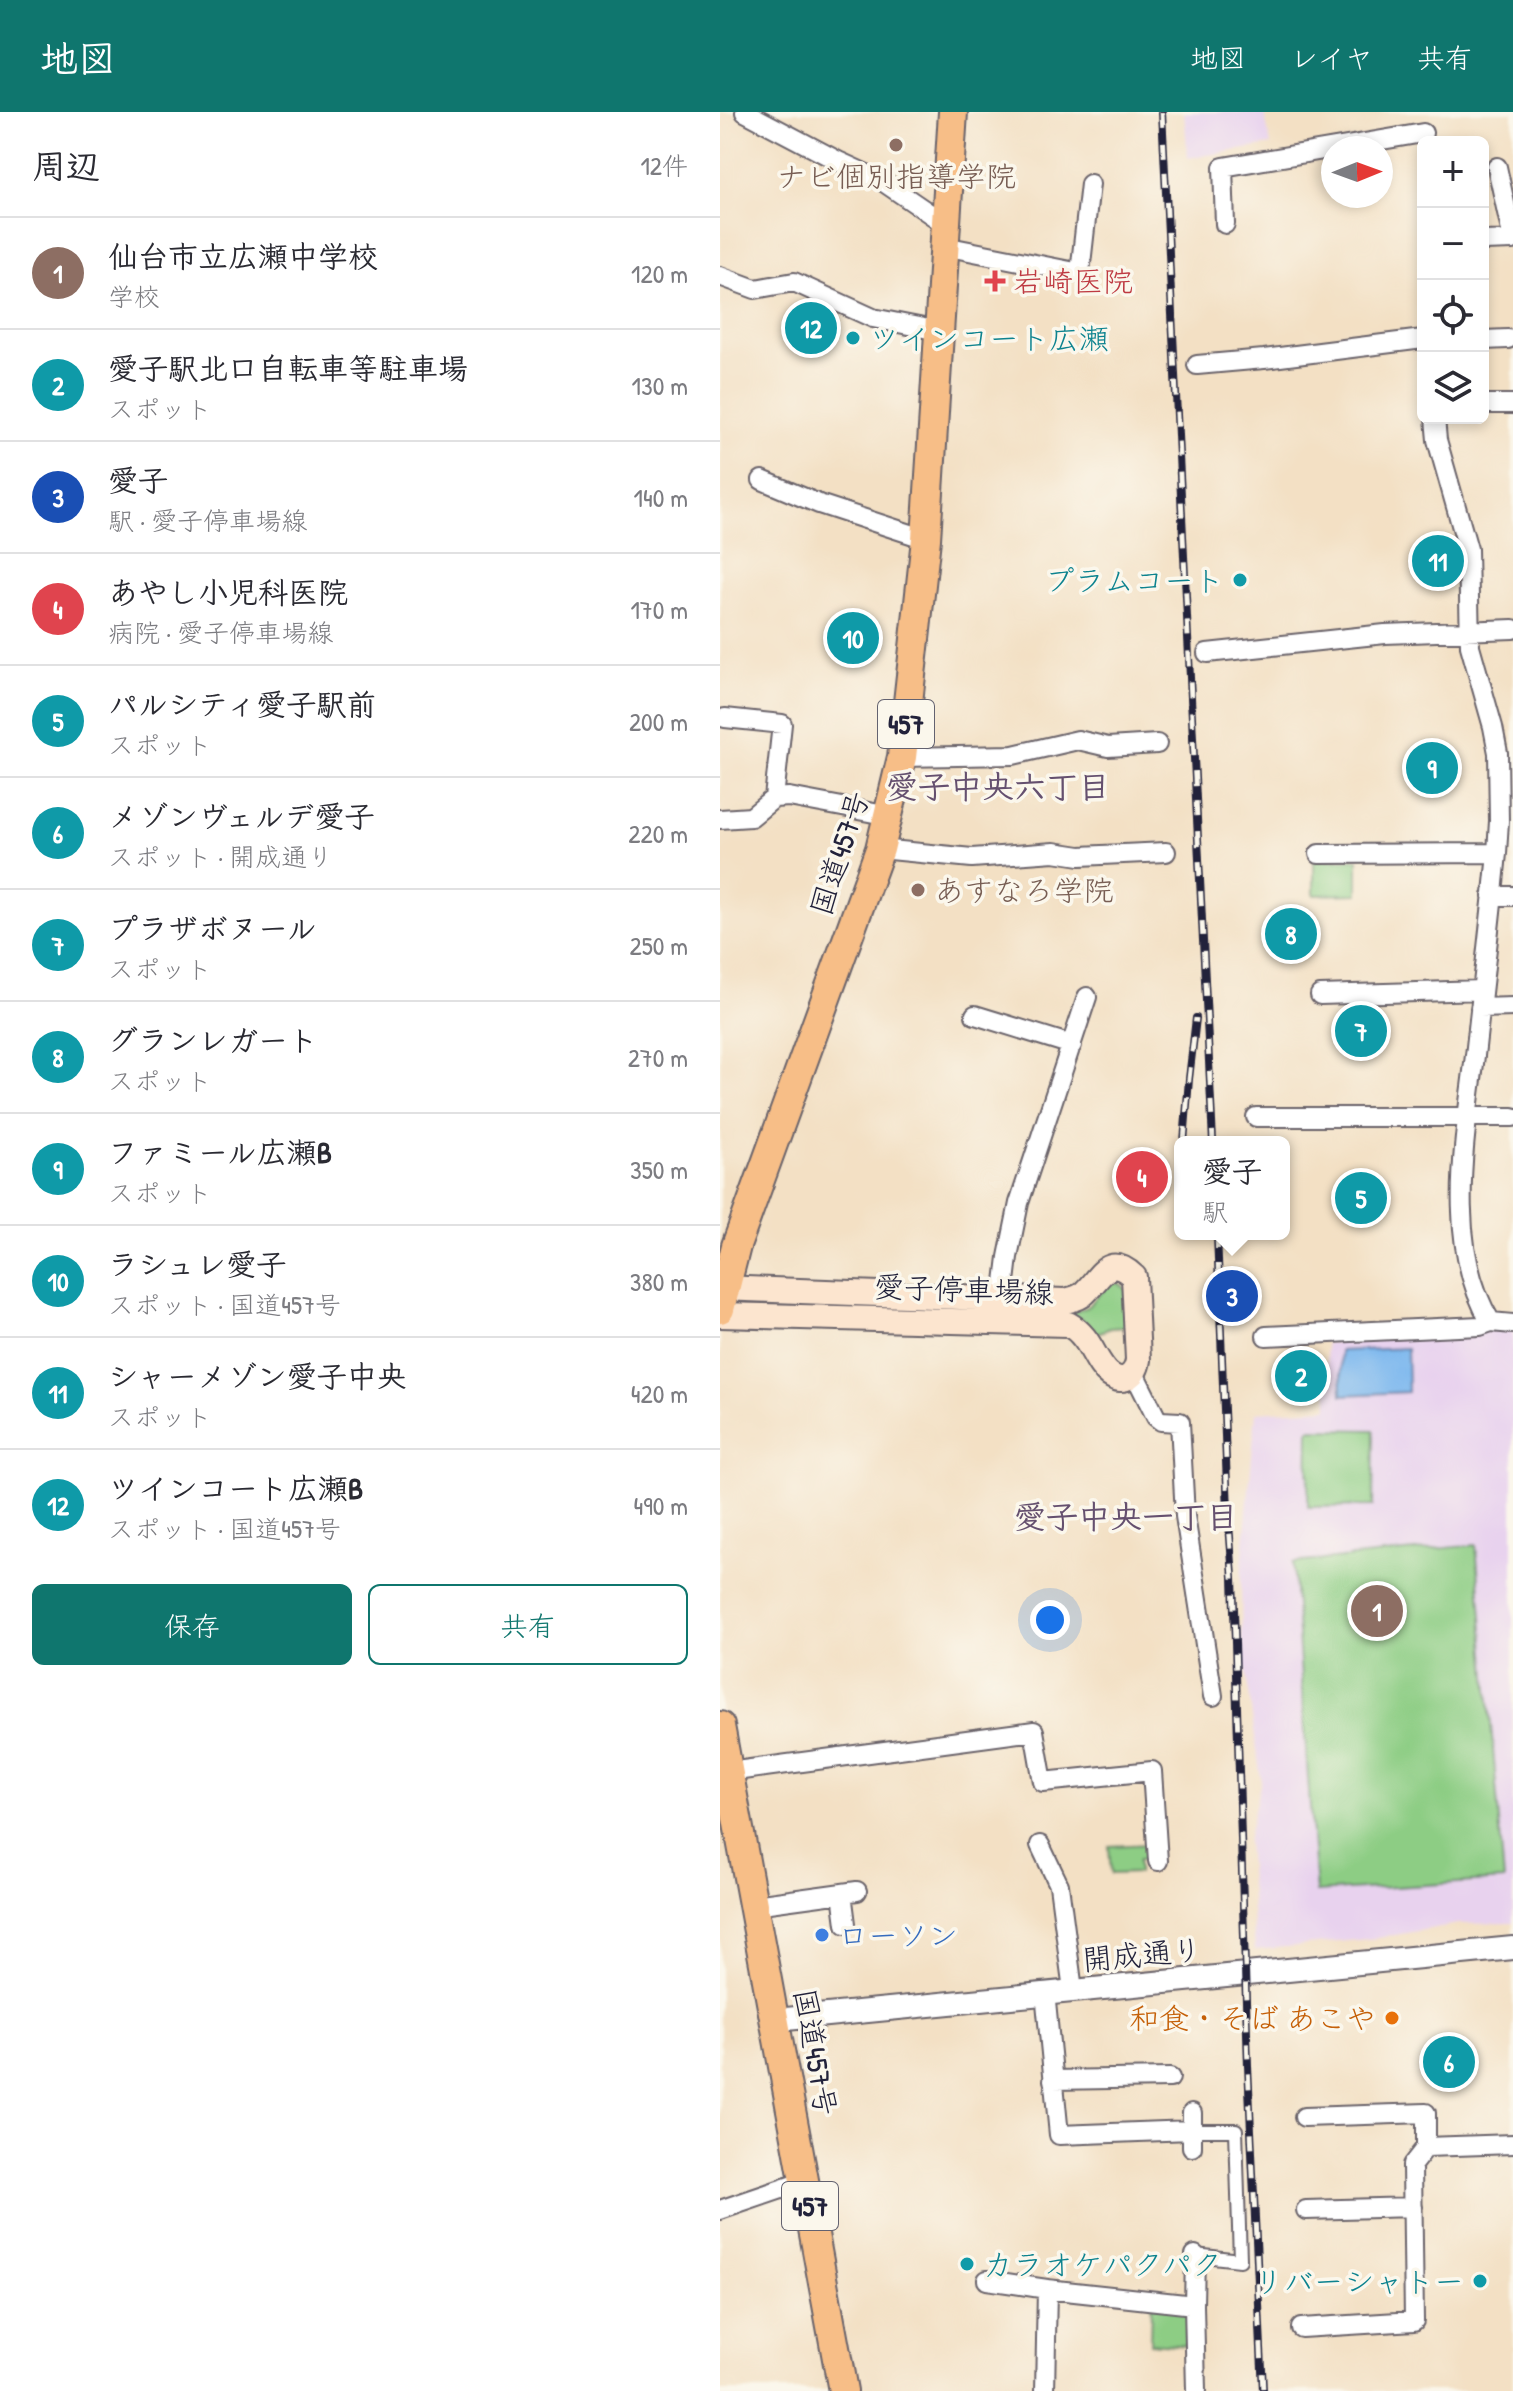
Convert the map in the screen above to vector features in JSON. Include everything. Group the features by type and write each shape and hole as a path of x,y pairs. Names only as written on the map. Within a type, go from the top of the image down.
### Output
{"highway":[{"name":"国道457号","path":"721,1300 736,1246 880,849 902,757 926,539 953,112"},
{"name":"国道457号","path":"720,1726 724,1773 754,1905 843,2391"}],"main road":[{"name":"愛子停車場線","path":"1109,1267 1118,1267 1134,1277 1138,1360 1134,1373 1128,1378 1112,1377 1083,1335 1068,1324 721,1300 1064,1301 1083,1294 1109,1267"}],"street":[{"path":"745,112 882,181 945,235 1080,273 1090,184"},
{"path":"1423,112 1423,136"},
{"path":"1225,224 1223,167 1417,138"},
{"path":"1489,241 1513,240 1497,167"},
{"path":"720,276 755,289 794,282 873,318 939,331"},
{"path":"1489,340 1508,339"},
{"path":"1197,365 1417,340"},
{"path":"1489,404 1513,404"},
{"path":"1436,424 1437,440 1468,549 1470,646 1493,727 1506,789 1462,1191 1465,1253 1479,1303 1491,1322"},
{"path":"762,480 819,504 926,539"},
{"path":"1207,653 1385,634 1513,629"},
{"path":"725,718 782,724 774,798"},
{"path":"902,757 1013,755 1078,740 1108,747 1157,744"},
{"path":"720,819 751,817 774,798 789,797 890,816"},
{"path":"880,849 972,858 1054,852 1080,856 1166,852"},
{"path":"1319,854 1497,853"},
{"path":"1492,896 1513,896"},
{"path":"1320,995 1481,999 1513,1007"},
{"path":"1003,1299 1019,1203 1087,997"},
{"path":"975,1015 1072,1045"},
{"path":"1256,1117 1513,1117"},
{"path":"1266,1336 1480,1326 1491,1322 1513,1324"},
{"path":"1134,1373 1156,1417 1161,1421 1180,1422 1185,1516 1213,1696"},
{"path":"724,1773 1034,1731 1043,1782 1152,1771 1158,1861"},
{"path":"1040,1845 1059,1885 1073,1990"},
{"path":"754,1905 850,1892 846,1924"},
{"name":"開成通り","path":"776,2020 1513,1948"},
{"path":"1045,1992 1059,2135 1236,2130 1240,2260 1195,2255 1196,2391"},
{"path":"1053,2080 1170,2078"},
{"path":"1301,2328 1414,2321 1412,2165 1426,2147 1426,2113 1304,2117"},
{"path":"1426,2147 1513,2144"},
{"path":"720,2210 805,2181"},
{"path":"1306,2210 1413,2207"},
{"path":"987,2280 1194,2305"},
{"path":"1045,2391 1047,2289"}],"shaded area":[{"path":"1184,112 1264,112 1271,145 1188,158"},
{"path":"1490,1329 1513,1330 1513,1923 1458,1924 1378,1938 1255,1950 1247,1841 1261,1780 1242,1644 1241,1578 1256,1412 1328,1408 1326,1343"}],"green space":[{"path":"1358,859 1358,894 1314,895 1314,860"},
{"path":"1112,1282 1126,1289 1125,1327 1094,1334 1084,1320 1072,1313 1087,1307"},
{"path":"1309,1429 1374,1430 1373,1506 1308,1507"},
{"path":"1476,1545 1504,1880 1316,1892 1293,1563"},
{"path":"1150,1844 1150,1859 1138,1860 1138,1873 1111,1874 1109,1846"},
{"path":"1151,2305 1177,2308 1190,2317 1191,2346 1150,2343"}],"water":[{"path":"1407,1348 1408,1392 1342,1395 1340,1351"}],"railway":[{"path":"1162,112 1213,1136"},
{"path":"1184,1136 1196,1018"},
{"path":"1217,1240 1263,2391"}],"place":[{"name":"ナビ個別指導学院","path":"896,145"},
{"name":"岩崎医院","path":"995,281"},
{"name":"ツインコート広瀬B","path":"811,328"},
{"name":"ツインコート広瀬","path":"853,338"},
{"name":"シャーメゾン愛子中央","path":"1438,561"},
{"name":"プラムコート","path":"1240,580"},
{"name":"ラシュレ愛子","path":"853,638"},
{"name":"ファミール広瀬B","path":"1432,768"},
{"name":"あすなろ学院","path":"918,890"},
{"name":"グランレガート","path":"1291,934"},
{"name":"プラザボヌール","path":"1361,1031"},
{"name":"あやし小児科医院","path":"1142,1177"},
{"name":"パルシティ愛子駅前","path":"1361,1198"},
{"name":"愛子","path":"1232,1296"},
{"name":"愛子駅北口自転車等駐車場","path":"1301,1376"},
{"name":"仙台市立広瀬中学校","path":"1377,1611"},
{"name":"ローソン","path":"822,1935"},
{"name":"和食・そば あこや","path":"1392,2018"},
{"name":"メゾンヴェルデ愛子","path":"1449,2062"},
{"name":"カラオケパクパク","path":"967,2264"},
{"name":"リバーシャトー","path":"1480,2281"}],"district":[{"name":"愛子中央六丁目","path":"998,786"},
{"name":"愛子中央一丁目","path":"1126,1516"}]}
